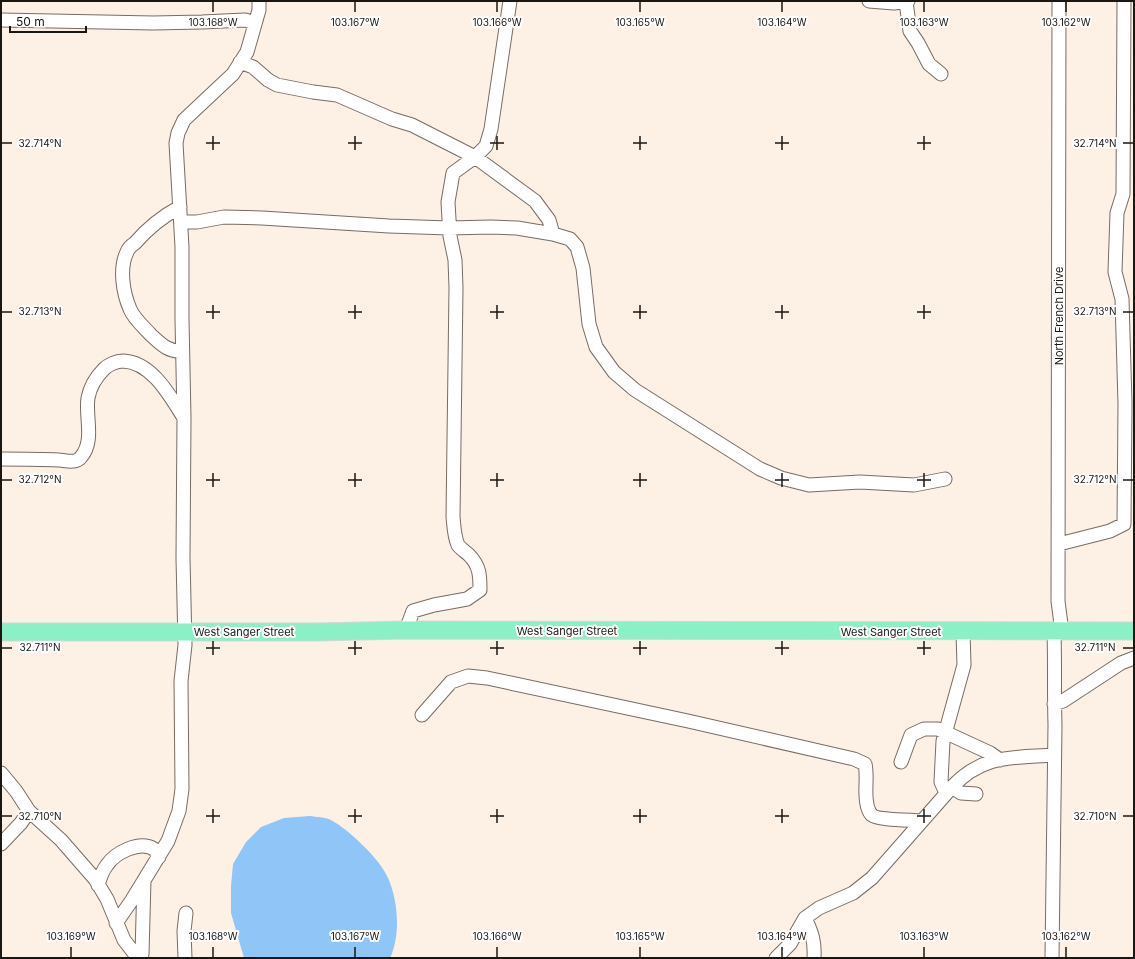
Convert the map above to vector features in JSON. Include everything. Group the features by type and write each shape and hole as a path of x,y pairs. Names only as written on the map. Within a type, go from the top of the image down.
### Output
{"main road":[{"name":"West Sanger Street","path":"1,632 317,632 406,630 1134,632"}],"street":[{"path":"116,923 168,841 179,811 182,790 181,681 185,644 183,558 184,418 181,222 176,152 178,133 184,120 233,74 247,52 259,10 259,1"},
{"path":"406,630 413,611 434,605 467,600 480,590 478,566 459,546 455,535 452,517 456,288 455,260 449,228 448,202 453,172 475,157 486,146 491,129 510,1"},
{"path":"869,1 894,3 907,1 910,31 929,64 941,74"},
{"name":"North French Drive","path":"1052,958 1054,704 1058,632 1059,544 1059,1"},
{"path":"1059,544 1110,531 1124,524 1125,404 1122,299 1115,272 1117,213 1123,194 1124,1"},
{"path":"1,20 153,23 245,20 255,23"},
{"path":"240,62 253,67 268,80 277,85 343,98 392,119 412,125 475,157 535,201 550,220 553,234"},
{"path":"1123,132 1134,142"},
{"path":"180,206 164,216 142,235 127,251 123,268 123,288 130,310 141,324 163,346 174,352 182,351"},
{"path":"181,222 196,222 224,217 389,226 449,228 491,226 553,234 570,239 577,246 583,268 589,324 596,347 614,372 635,390 760,469 781,478 809,485 860,482 914,486 945,479"},
{"path":"1,459 61,460 73,462 81,458 87,446 88,398 92,385 98,374 106,366 120,361 130,361 141,365 164,389 184,418"},
{"path":"963,632 964,664 943,741 941,782 949,790 961,793 976,794"},
{"path":"1054,704 1063,701 1121,663 1134,658"},
{"path":"422,715 451,682 468,676 487,678 688,721 854,759 865,764 867,805 872,815 881,819 909,819 921,821"},
{"path":"901,762 911,735 924,729 938,729 990,753 1000,760"},
{"path":"776,958 790,944 805,918 819,908 853,893 872,878 949,790 976,767 989,761 1054,755"},
{"path":"1,773 16,791 29,811 61,840 98,885 107,899 124,940 139,958 142,954 144,880"},
{"path":"1,844 29,811"},
{"path":"98,885 108,863 127,848 139,846 148,847 155,850 159,857"},
{"path":"185,958 184,931 186,913"},
{"path":"805,918 813,935 815,948 814,958"}],"water":[{"path":"310,816 329,819 346,830 379,863 388,878 394,897 397,918 396,939 390,958 244,958 231,913 233,864 246,842 261,827 284,818"}]}
